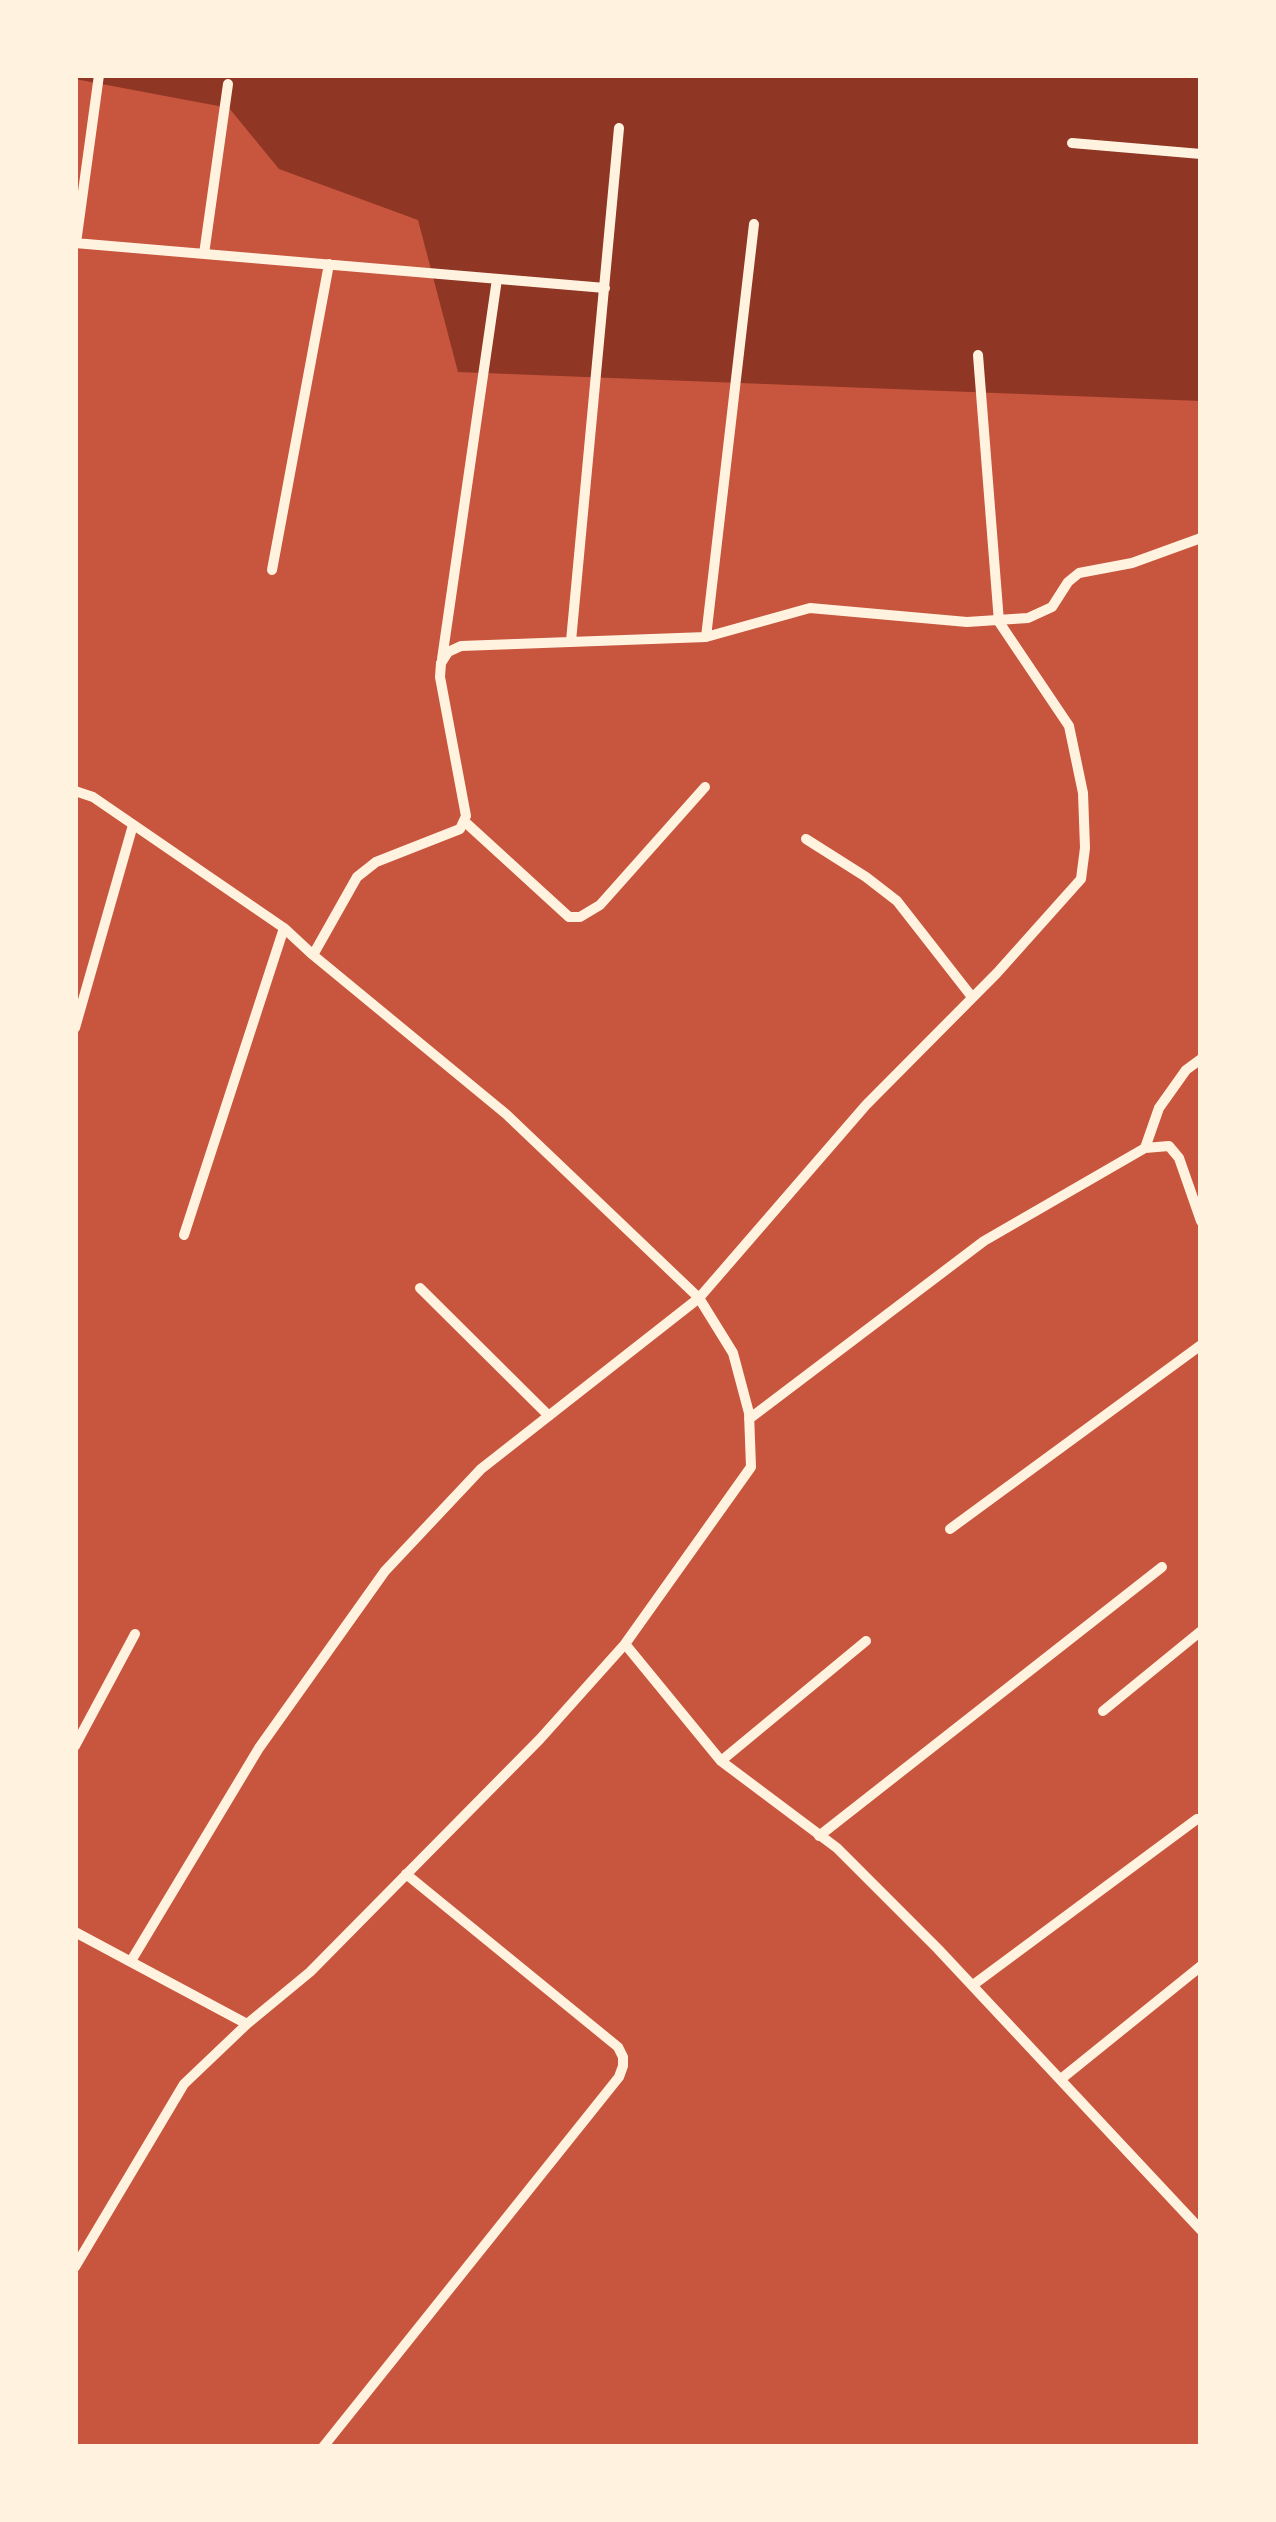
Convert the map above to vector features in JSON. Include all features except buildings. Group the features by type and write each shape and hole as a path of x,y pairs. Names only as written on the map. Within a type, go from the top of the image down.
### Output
{"street":[{"path":"98,75 75,243 606,288"},
{"path":"204,254 228,84"},
{"path":"572,641 619,128"},
{"path":"1072,143 1201,154"},
{"path":"706,637 754,224"},
{"path":"272,570 329,264"},
{"path":"313,956 358,878 386,857 460,829 466,816 440,677 497,279"},
{"path":"130,1961 259,1748 385,1572 481,1469 699,1298 878,1092 1081,879 1084,792 1069,726 998,622 978,355"},
{"path":"441,663 448,652 462,646 706,637 810,608 998,622 1028,618 1052,607 1068,582 1079,574 1132,562 1201,538"},
{"path":"464,821 570,916 580,917 600,905 704,787"},
{"path":"75,791 93,797 284,928 506,1114 699,1298 733,1353 749,1419 751,1466 626,1644 540,1739 310,1972 184,2084 75,2267"},
{"path":"75,1028 133,824"},
{"path":"806,838 896,902 972,997"},
{"path":"184,1236 284,928"},
{"path":"1145,1148 1159,1108 1186,1070 1201,1059"},
{"path":"749,1419 984,1241 1145,1148 1169,1146 1179,1158 1201,1221"},
{"path":"420,1288 549,1416"},
{"path":"950,1529 1201,1344"},
{"path":"819,1836 1162,1567"},
{"path":"1103,1710 1201,1631"},
{"path":"75,1746 135,1634"},
{"path":"721,1761 866,1641"},
{"path":"626,1644 721,1761 837,1848 972,1985 1201,2230"},
{"path":"972,1985 1198,1818"},
{"path":"323,2447 623,2066 624,2057 618,2048 406,1874"},
{"path":"75,1932 247,2024"},
{"path":"1060,2079 1201,1966"}],"shaded area":[{"path":"75,75 1201,75 1201,401 458,372 418,220 279,169 229,108 75,79"}]}
